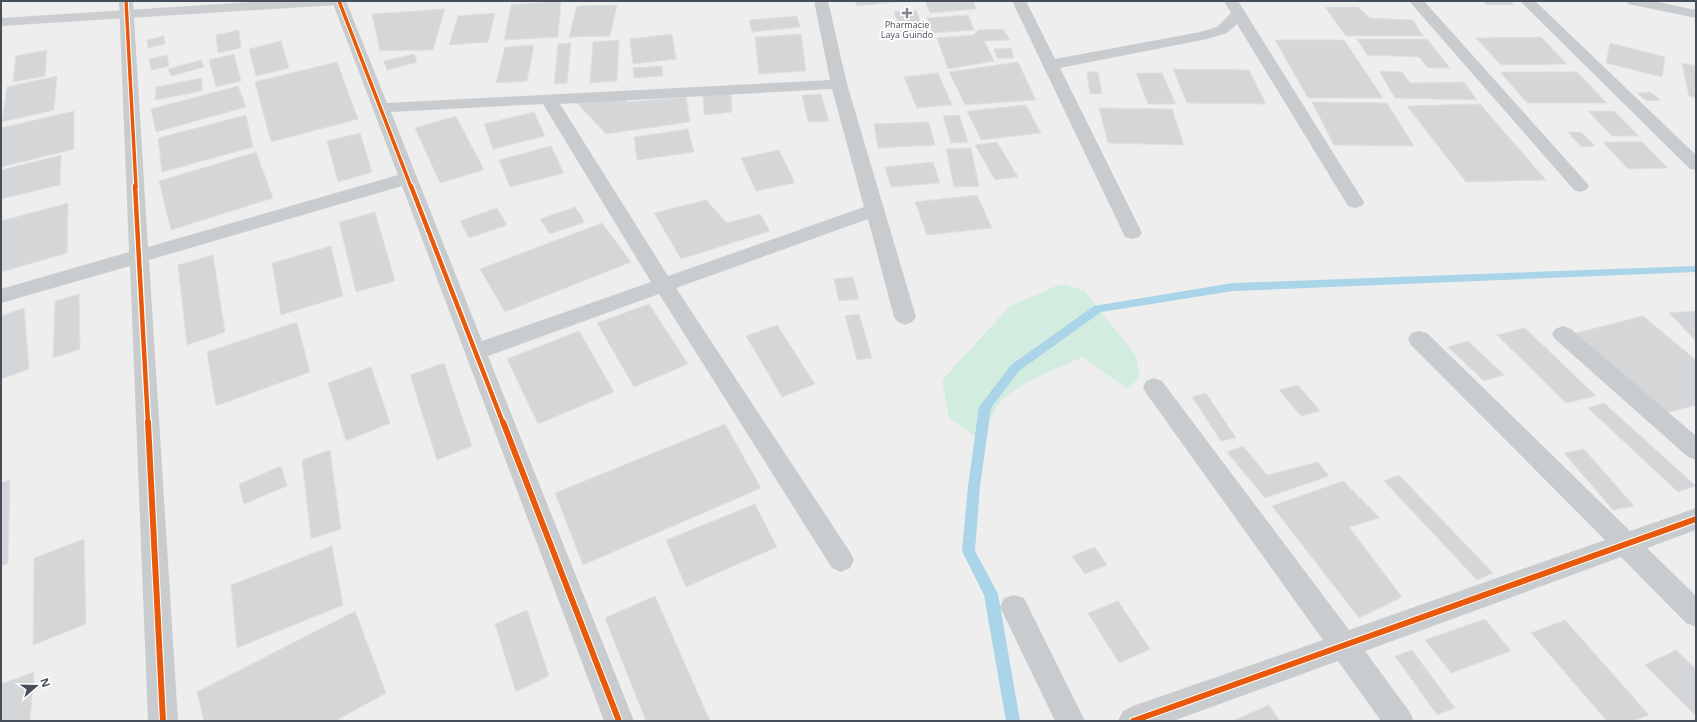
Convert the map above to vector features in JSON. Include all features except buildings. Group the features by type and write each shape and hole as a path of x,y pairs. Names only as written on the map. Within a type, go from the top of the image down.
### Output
{"main road":[{"path":"1,22 126,8 339,1"}],"street":[{"path":"339,1 619,721"},
{"path":"821,1 839,84 905,318"},
{"path":"1019,1 1132,233"},
{"path":"1416,1 1580,186"},
{"path":"1527,1 1692,158"},
{"path":"1633,1 1696,14"},
{"path":"126,8 163,721"},
{"path":"1051,65 1202,36 1222,30 1235,8 1355,202"},
{"path":"381,108 839,84"},
{"path":"549,100 663,285 841,560"},
{"path":"1,296 408,178"},
{"path":"475,352 875,210"},
{"path":"1563,334 1696,450"},
{"path":"1419,339 1696,614"},
{"path":"1154,387 1399,721"},
{"path":"1133,721 1696,519"},
{"path":"1014,607 1070,721"}],"green space":[{"path":"1061,284 1084,290 1136,356 1140,377 1127,389 1083,357 1050,371 1014,390 995,409 980,440 949,418 942,380 1010,306"}],"waterway":[{"path":"1013,721 991,594 968,551 974,486 985,407 1015,368 1098,309 1233,287 1696,269"}],"cycle path":[{"path":"126,1 163,721"},
{"path":"339,1 619,721"},
{"path":"1133,721 1696,519"}],"place":[{"name":"Pharmacie Laya Guindo","path":"907,13"}]}
